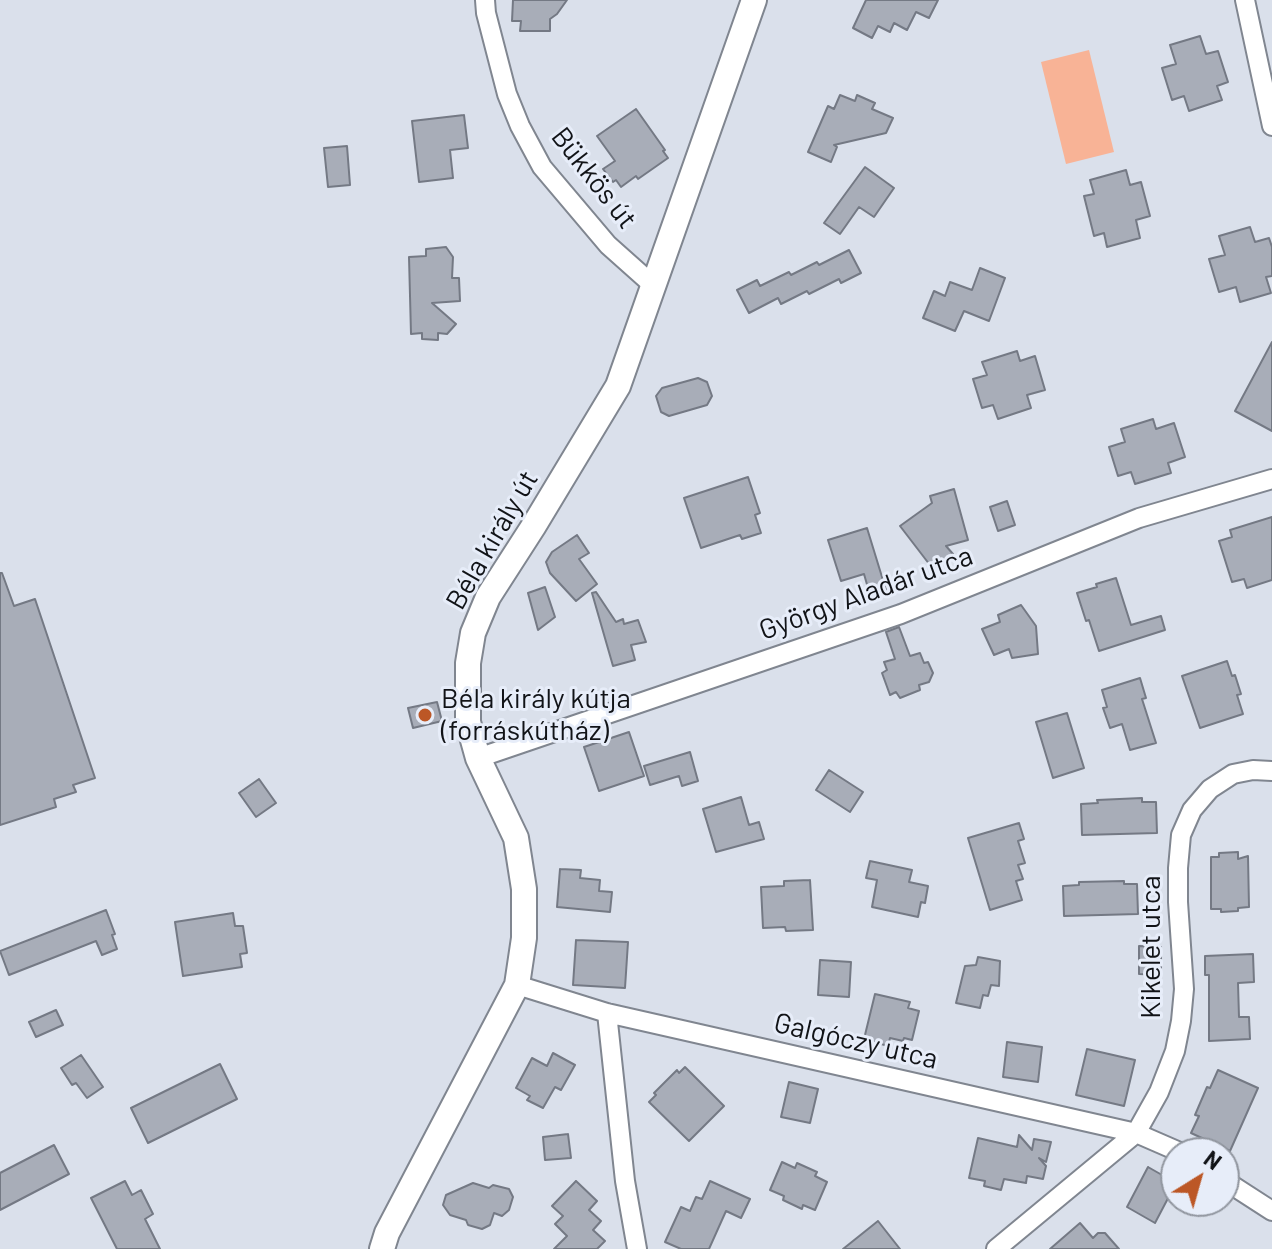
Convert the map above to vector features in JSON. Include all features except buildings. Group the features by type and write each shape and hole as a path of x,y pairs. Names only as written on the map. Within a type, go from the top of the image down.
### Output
{"street":[{"name":"Bükkös út","path":"485,0 507,94 542,167 608,245 654,286"},
{"name":"Béla király út","path":"382,1249 387,1233 517,985 524,938 524,889 516,838 478,758 468,722 468,663 473,633 488,597 618,386 754,0"},
{"path":"1245,0 1272,126"},
{"name":"György Aladár utca","path":"478,758 901,614 1139,518 1272,479"},
{"name":"Kikelet utca","path":"996,1249 1136,1133 1159,1092 1175,1051 1181,1021 1184,989 1178,868 1181,835 1192,810 1210,789 1233,774 1253,770 1272,771"},
{"name":"Galgóczy utca","path":"517,985 607,1013 1136,1133 1160,1143"},
{"path":"607,1013 625,1181 637,1249"},
{"path":"1240,1190 1272,1211"}],"shaded area":[{"path":"1089,50 1114,152 1066,164 1041,62"}],"place":[{"name":"Béla király kútja (forráskútház)","path":"425,715"}]}
